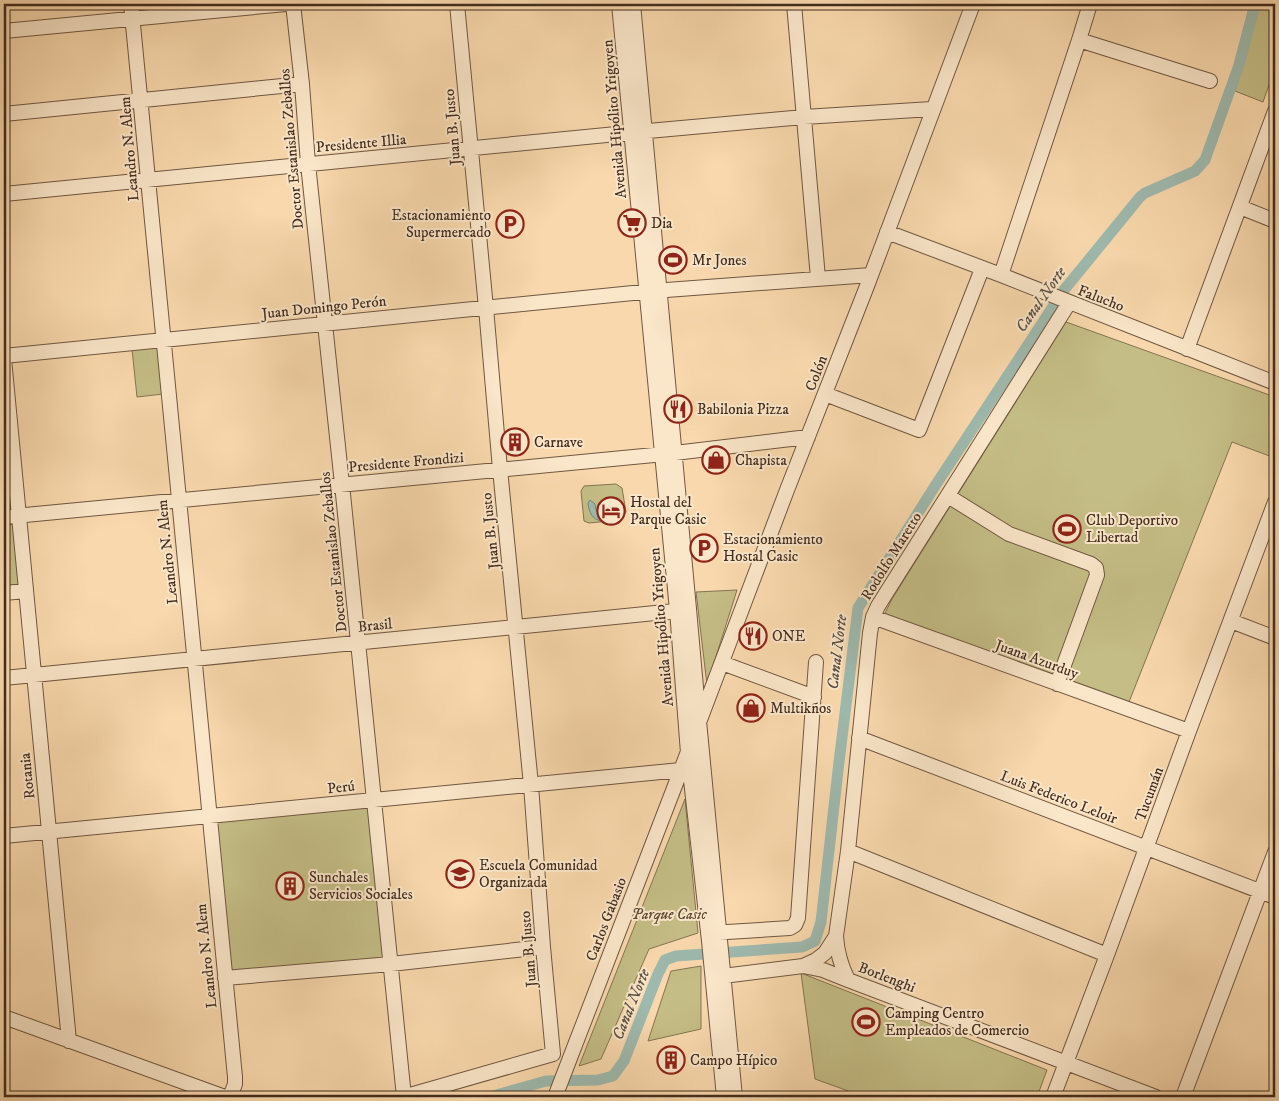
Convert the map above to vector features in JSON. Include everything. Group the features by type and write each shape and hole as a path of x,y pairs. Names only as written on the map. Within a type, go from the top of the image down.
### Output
{"street":[{"path":"4,31 132,11 286,4"},
{"name":"Doctor Estanislao Zeballos","path":"293,4 404,1097"},
{"name":"Juan B. Justo","path":"457,4 531,785 543,947 554,1054"},
{"name":"Avenida Hipólito Yrigoyen","path":"619,4 638,132 669,453 683,610 688,753 714,937"},
{"name":"Avenida Hipólito Yrigoyen","path":"633,4 638,132"},
{"path":"794,4 818,278"},
{"name":"Colón","path":"688,753 871,275 972,4"},
{"path":"1001,275 1090,4"},
{"name":"Leandro N. Alem","path":"132,11 235,1077 235,1084 230,1097"},
{"path":"1079,40 1210,81"},
{"path":"4,114 302,84"},
{"name":"Presidente Illia","path":"4,194 638,132 804,117 932,109"},
{"path":"1187,349 1275,111"},
{"path":"1240,207 1275,221"},
{"name":"Falucho","path":"886,232 1001,275 1275,383"},
{"path":"825,394 919,430 982,268"},
{"name":"Juan Domingo Perón","path":"4,357 653,291 871,275"},
{"name":"Rodolfo Maretto","path":"803,966 825,953 836,936 848,852 873,617 878,606 1069,303"},
{"name":"Rotania","path":"4,357 69,1041"},
{"name":"Presidente Frondizi","path":"4,517 808,438"},
{"path":"948,496 1009,534 1091,564 1096,568 1097,575 1058,684"},
{"name":"Tucumán","path":"1053,1097 1275,502"},
{"path":"4,593 26,591"},
{"name":"Avenida Hipólito Yrigoyen","path":"683,610 699,721 724,1097"},
{"name":"Brasil","path":"4,678 683,610"},
{"name":"Juana Azurduy","path":"873,617 1189,731"},
{"path":"1231,621 1275,638"},
{"path":"714,937 790,928 798,918 816,662"},
{"path":"722,663 814,698"},
{"name":"Luis Federico Leloir","path":"859,738 1275,897"},
{"name":"Carlos Gabasio","path":"556,1093 688,753"},
{"name":"Perú","path":"4,836 681,770"},
{"path":"848,852 1107,955"},
{"path":"1183,1097 1275,852"},
{"path":"836,936 837,949 848,980"},
{"path":"225,978 391,964 543,947"},
{"name":"Borlenghi","path":"717,970 803,966 822,970 1156,1097"},
{"name":"Avenida Hipólito Yrigoyen","path":"717,970 735,1097"},
{"path":"4,1017 225,1097"},
{"path":"404,1097 554,1054 567,1062"}],"green space":[{"path":"1258,4 1275,4 1275,68 1263,102 1235,91"},
{"name":"Club Deportivo Libertad","path":"1066,322 1275,397 1275,458 1232,442 1127,707 883,617 892,599"},
{"path":"158,346 163,394 137,397 132,349"},
{"path":"616,484 622,488 626,512 621,520 589,523 584,521 581,491 584,486"},
{"path":"19,515 26,591 4,593 4,517"},
{"path":"737,590 707,685 696,592"},
{"name":"Parque Casic","path":"685,799 698,933 649,949 601,1059 579,1066"},
{"path":"374,800 391,964 225,978 209,816"},
{"path":"701,966 701,1029 648,1041 671,971"},
{"name":"Camping Centro Empleados de Comercio","path":"801,973 1047,1070 1037,1097 865,1097 815,1079"}],"shaded area":[{"path":"590,500 595,504 596,510 600,513 605,513 605,518 602,521 592,515 588,503"}],"waterway":[{"name":"Canal Norte","path":"489,1097 546,1081 598,1080 613,1076 624,1061 665,960 676,956 802,947 815,941 821,922 858,608 935,486 1064,290 1140,197 1195,171 1205,160 1239,65 1255,4"}],"place":[{"name":"Dia","path":"632,223"},
{"name":"Estacionamiento Supermercado","path":"510,224"},
{"name":"Mr Jones","path":"673,260"},
{"name":"Babilonia Pizza","path":"678,409"},
{"name":"Carnave","path":"515,442"},
{"name":"Chapista","path":"716,460"},
{"name":"Hostal del Parque Casic","path":"611,511"},
{"name":"Club Deportivo Libertad","path":"1067,529"},
{"name":"Estacionamiento Hostal Casic","path":"704,548"},
{"name":"ONE","path":"753,636"},
{"name":"Multikños","path":"751,708"},
{"name":"Escuela Comunidad Organizada","path":"460,874"},
{"name":"Sunchales Servicios Sociales","path":"290,886"},
{"name":"Camping Centro Empleados de Comercio","path":"866,1022"},
{"name":"Campo Hípico","path":"671,1060"}]}
